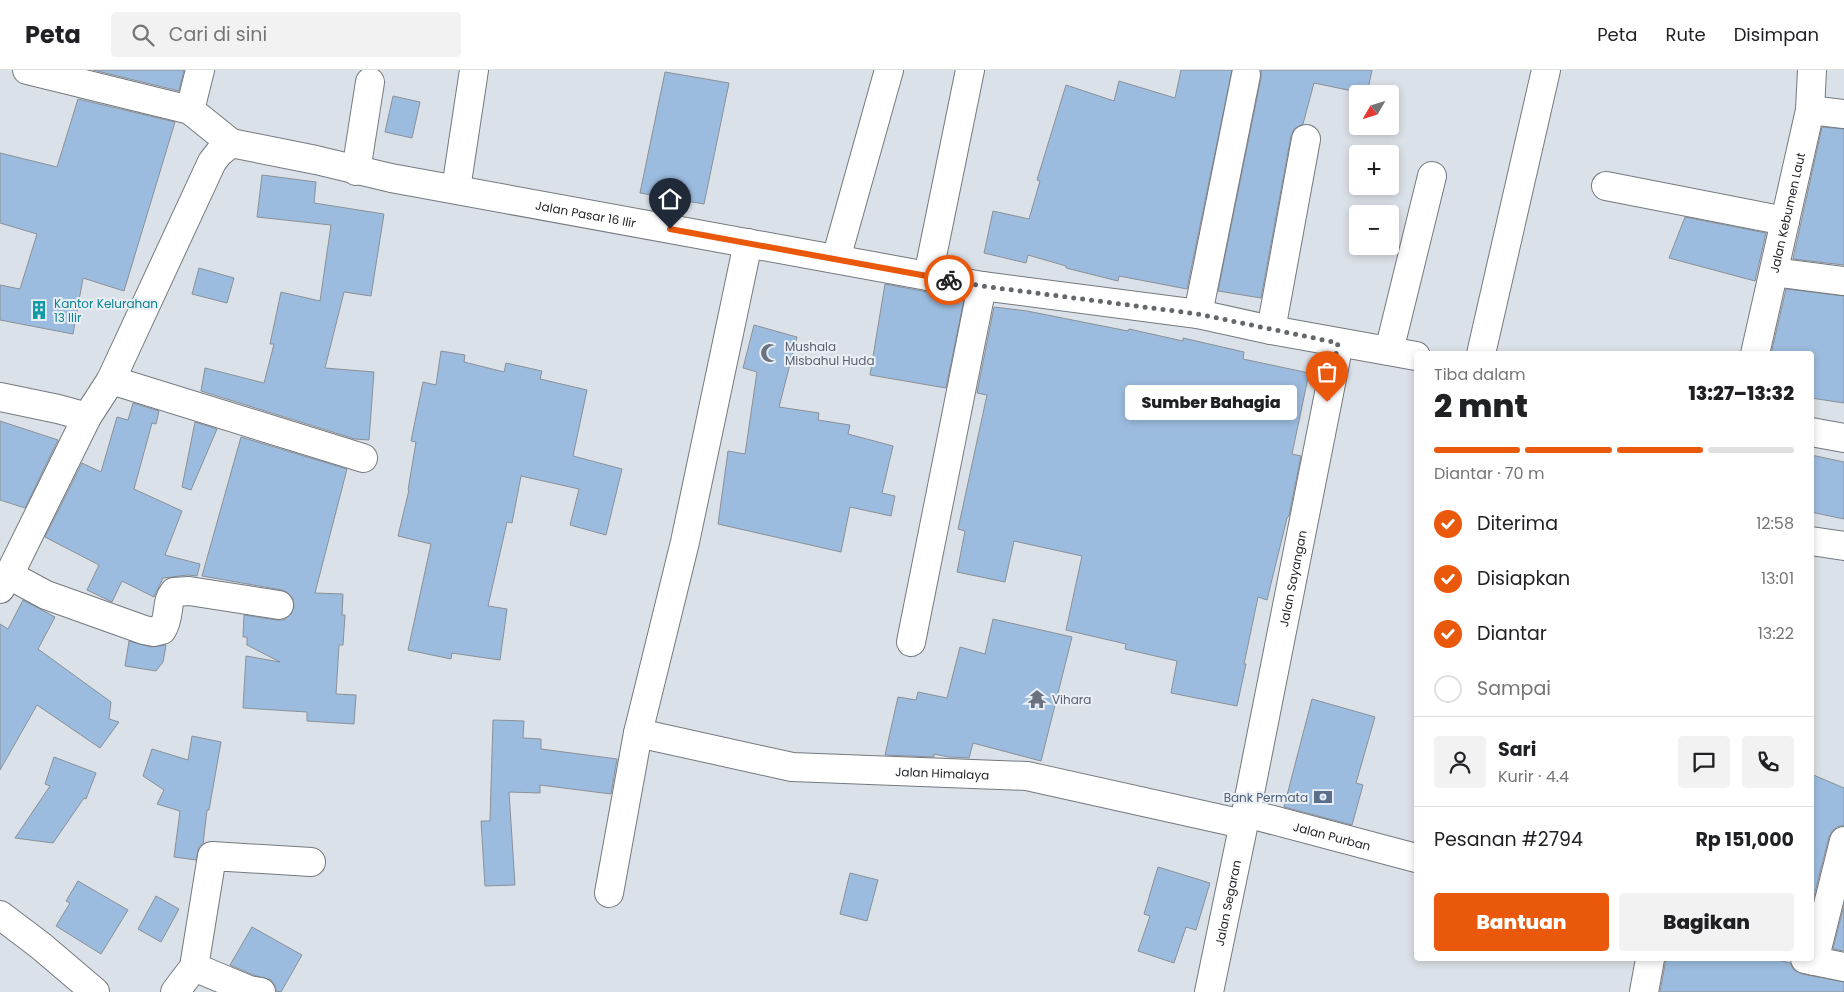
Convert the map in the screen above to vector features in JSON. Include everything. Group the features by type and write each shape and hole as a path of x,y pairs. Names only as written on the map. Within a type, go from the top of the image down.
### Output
{"street":[{"path":"27,70 190,110 231,143 212,162 111,380 87,417 4,582 46,594 154,632 162,630 168,621 170,597 174,592 189,591 279,605"},
{"path":"190,110 200,70"},
{"path":"446,187 474,70"},
{"path":"836,260 889,70"},
{"path":"928,276 970,70"},
{"path":"1482,351 1546,70"},
{"name":"Jalan Kebumen Laut","path":"1756,351 1810,110 1812,70"},
{"path":"1198,314 1246,75"},
{"path":"356,171 370,82"},
{"path":"1810,110 1844,114"},
{"path":"1271,330 1306,138"},
{"name":"Jalan Pasar 16 Ilir","path":"231,143 392,178 836,260 982,286 1198,314 1338,343 1414,356"},
{"path":"1389,351 1432,176"},
{"path":"1606,186 1785,221"},
{"path":"609,893 638,733 685,542 748,243"},
{"path":"1774,272 1844,281"},
{"path":"911,642 982,286"},
{"name":"Jalan Sayangan","path":"1245,819 1338,343"},
{"path":"111,380 363,458"},
{"path":"0,397 87,417"},
{"path":"1814,433 1844,438"},
{"path":"1814,541 1844,546"},
{"name":"Jalan Himalaya","path":"638,733 792,767 1027,776 1245,819"},
{"name":"Jalan Purban","path":"1245,819 1414,858"},
{"name":"Jalan Segaran","path":"1209,992 1245,819"},
{"path":"1814,946 1844,841"},
{"path":"175,992 194,967 212,856 311,862"},
{"path":"0,915 41,946 95,992"},
{"path":"1644,992 1650,961"},
{"path":"1814,961 1844,967"},
{"path":"194,967 249,990 260,992"}],"building":[{"path":"93,70 184,70 179,91"},
{"path":"1181,70 1232,70 1187,289 1119,276 1118,281 1066,268 1066,266 1028,255 1026,263 984,253 993,211 1029,219 1040,181 1037,180 1066,85 1114,101 1119,81 1175,98"},
{"path":"1261,70 1372,70 1369,85 1349,85 1349,90 1314,83 1303,124 1294,129 1291,136 1261,298 1218,291 1261,78"},
{"path":"665,72 729,83 704,204 640,193"},
{"path":"393,96 420,102 412,138 385,132"},
{"path":"78,99 175,122 124,291 83,278 73,334 0,320 0,285 20,289 37,234 0,223 0,153 57,167"},
{"path":"1822,127 1844,129 1844,265 1793,259"},
{"path":"262,175 316,182 314,203 384,214 371,296 344,292 325,368 374,372 369,440 355,439 201,391 205,368 264,383 274,344 270,344 281,292 320,301 331,225 257,217"},
{"path":"1685,217 1766,233 1755,281 1669,258"},
{"path":"199,268 234,278 227,303 192,294"},
{"path":"885,284 964,299 946,388 870,375"},
{"path":"1786,289 1844,296 1844,403 1814,398 1814,351 1772,351"},
{"path":"994,307 1027,311 1128,331 1129,329 1183,341 1183,338 1244,352 1243,359 1309,373 1292,454 1301,456 1289,516 1267,600 1258,597 1237,706 1171,693 1177,661 1125,649 1126,644 1066,630 1082,556 1014,541 1005,582 957,572 965,531 958,529 987,395 977,393"},
{"path":"754,325 797,337 779,407 819,413 818,420 850,425 848,434 893,446 882,493 895,496 891,516 850,507 841,552 718,524 728,451 745,454 757,372 743,368"},
{"path":"441,351 465,355 464,362 504,372 506,363 542,371 540,379 587,390 573,456 622,469 606,535 570,525 579,489 521,476 512,523 507,522 488,606 507,609 500,660 452,653 451,659 408,650 431,544 398,536 409,490 416,442 411,441 423,382 436,385"},
{"path":"133,403 159,411 156,424 152,423 134,489 182,511 165,555 200,564 197,576 188,575 163,578 154,597 122,581 112,602 87,590 99,565 45,537 82,463 101,472 117,417 128,420"},
{"path":"0,421 58,440 25,508 0,500"},
{"path":"195,422 217,429 191,490 182,487"},
{"path":"241,437 347,469 315,593 343,594 342,615 345,615 343,645 339,645 336,694 356,695 354,724 307,721 307,712 243,708 246,656 280,662 247,645 247,637 243,637 244,615 284,620 291,614 294,607 293,599 282,590 202,576"},
{"path":"1814,456 1844,462 1844,519 1814,513"},
{"path":"23,600 55,617 38,649 111,702 109,719 119,722 100,748 37,705 0,770 0,624 8,629"},
{"path":"993,619 1072,637 1041,761 973,743 969,758 934,754 934,757 885,755 898,697 916,700 918,692 947,698 960,647 985,654"},
{"path":"129,641 151,647 166,645 163,662 156,671 125,666"},
{"path":"1312,699 1375,717 1356,783 1363,785 1352,825 1284,807"},
{"path":"493,720 524,721 523,738 541,739 541,749 617,759 611,794 540,785 540,793 509,792 515,885 485,886 481,821 490,821"},
{"path":"192,736 221,742 209,810 207,810 203,844 199,847 196,860 174,857 180,811 157,804 164,790 143,776 152,749 188,760"},
{"path":"54,757 96,773 86,799 84,798 53,843 15,838 50,786 45,784"},
{"path":"1814,775 1844,788 1844,826 1839,826 1833,830 1829,837 1814,896"},
{"path":"1158,867 1210,883 1196,930 1186,927 1174,963 1138,951 1150,916 1144,914"},
{"path":"850,873 878,880 867,921 840,914"},
{"path":"78,881 128,910 101,954 56,926 70,903 66,901"},
{"path":"156,896 179,909 161,942 138,929"},
{"path":"1844,905 1844,951 1833,949"},
{"path":"252,927 302,955 281,992 276,991 271,980 230,965"},
{"path":"1666,961 1782,961 1790,963 1794,970 1802,974 1844,982 1844,992 1660,992"}],"way so far":[{"path":"949,280 1198,314 1338,343 1327,402"}],"place":[{"name":"Kantor Kelurahan 13 Ilir","path":"39,310"},
{"name":"Mushala Misbahul Huda","path":"770,353"},
{"name":"Sumber Bahagia","path":"1327,402"},
{"name":"Vihara","path":"1037,699"},
{"name":"Bank Permata","path":"1323,797"}],"route":[{"path":"670,229 949,280"}]}
